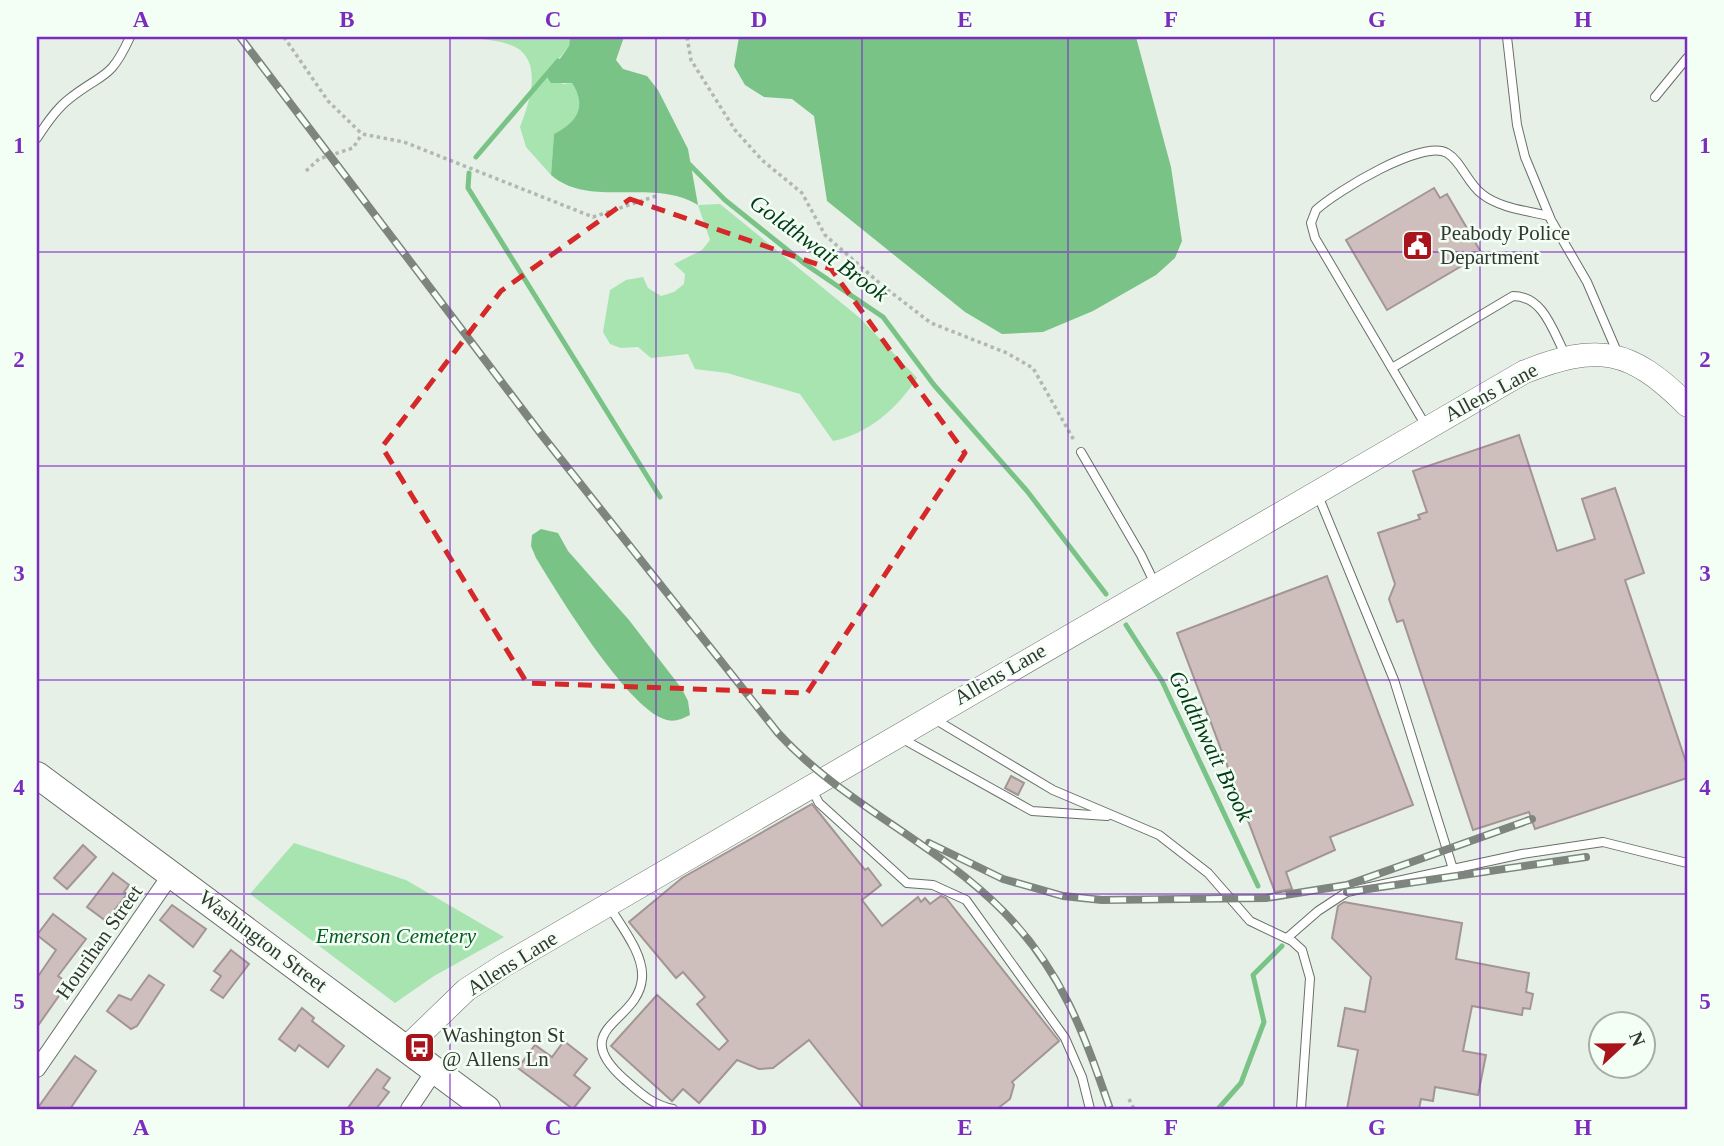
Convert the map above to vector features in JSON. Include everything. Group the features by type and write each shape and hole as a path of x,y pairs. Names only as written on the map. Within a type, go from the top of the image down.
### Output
{"main road":[{"name":"Washington Street","path":"37,775 487,1109"}],"street":[{"name":"Allens Lane","path":"406,1048 466,990 608,904 1426,426 1524,372 1566,356 1584,353 1619,357 1654,374 1687,405"},
{"name":"Hourihan Street","path":"37,1069 172,873"},
{"path":"409,1109 435,1070"}],"lane":[{"path":"37,138 69,99 97,83 117,64 130,37"},
{"path":"1507,37 1517,125 1525,157 1549,216 1587,282 1619,357"},
{"path":"1655,97 1687,58"},
{"path":"1426,426 1315,238 1311,223 1316,210 1325,202 1412,153 1436,149 1449,154 1482,195 1502,205 1549,216"},
{"path":"1392,368 1513,296 1527,296 1538,304 1566,356"},
{"path":"1081,452 1141,555 1154,584"},
{"path":"1316,490 1394,680 1453,869"},
{"path":"929,716 1053,790 1159,835 1208,873 1250,921 1287,938 1302,950 1310,978 1301,1109"},
{"path":"896,735 990,791 1032,811 1111,816"},
{"path":"809,786 819,803 907,883 933,885 966,900 1065,1038 1082,1077 1090,1109"},
{"path":"1287,938 1318,911 1347,892 1522,854 1603,842 1687,863"},
{"path":"608,904 639,958 643,974 641,990 605,1029 601,1044 606,1063 643,1096 660,1107 673,1109"}],"path":[{"path":"284,37 328,102 362,134 429,152 593,218 656,196"},
{"path":"687,37 691,60 735,130 762,160 802,193 825,235 893,295 931,323 1007,353 1033,368 1081,452"},
{"path":"306,171 319,159 353,148 362,134"},
{"path":"1129,1099 1134,1109"}],"highlighted area":[{"path":"630,199 831,269 965,453 807,693 527,683 382,447 501,291"}],"green space":[{"path":"472,37 570,37 569,46 556,62 562,84 572,83 580,107 575,119 554,134 551,175 526,147 520,127 531,87 532,77 527,58 509,44"},
{"path":"720,204 860,318 917,378 901,400 870,426 846,438 833,441 800,394 727,373 695,369 688,354 651,358 638,347 621,348 610,344 603,332 610,290 626,280 643,277 648,288 661,296 674,292 684,284 685,274 674,264 702,250 710,240 698,205"},
{"name":"Emerson Cemetery","path":"294,843 406,880 504,937 434,976 395,1003 250,894"}],"shaded area":[{"path":"570,37 624,37 616,60 623,69 647,76 658,90 688,149 698,205 681,197 662,193 584,190 567,185 551,175 554,134 574,119 579,106 577,91 572,83 551,83 547,77 569,46"},
{"path":"739,37 1136,37 1171,167 1182,241 1175,258 1156,275 1093,311 1043,332 1002,334 965,312 827,201 814,116 792,99 764,97 745,85 734,66"},
{"path":"541,529 558,533 568,551 629,620 682,689 688,701 690,715 674,721 664,719 648,710 613,672 576,621 536,558 531,546 532,535"}],"building":[{"path":"1434,188 1440,198 1447,194 1482,254 1387,310 1346,240"},
{"path":"1519,435 1557,551 1595,539 1582,499 1615,488 1644,573 1625,580 1687,765 1687,778 1535,829 1529,812 1473,830 1403,620 1397,622 1389,599 1395,584 1378,533 1420,519 1418,515 1427,512 1413,471"},
{"path":"1327,576 1413,805 1330,837 1335,850 1286,872 1292,889 1275,892 1177,633"},
{"path":"1011,776 1024,783 1018,795 1005,788"},
{"path":"812,804 865,870 868,868 881,885 862,900 882,926 918,897 921,902 925,898 930,904 941,896 946,898 1059,1041 1012,1082 1014,1085 1010,1099 997,1109 864,1109 809,1040 773,1068 759,1069 737,1060 699,1103 683,1089 672,1101 611,1046 657,995 719,1050 728,1041 697,1004 705,997 683,972 676,978 629,922 682,878"},
{"path":"83,845 96,857 67,889 54,878"},
{"path":"113,873 129,885 124,892 127,894 106,921 87,907"},
{"path":"1344,902 1462,923 1456,959 1529,973 1526,992 1533,994 1530,1009 1523,1008 1522,1015 1472,1006 1463,1051 1486,1055 1478,1095 1435,1087 1433,1101 1421,1099 1419,1109 1347,1109 1358,1050 1338,1046 1345,1008 1365,1012 1371,977 1332,938 1338,906"},
{"path":"172,905 206,929 193,947 160,920"},
{"path":"53,914 86,939 58,976 68,983 37,1027 37,978 56,950 37,935"},
{"path":"231,950 249,964 223,998 211,990 221,976 214,971"},
{"path":"149,975 164,985 137,1026 131,1029 107,1011 119,995 131,1000"},
{"path":"302,1008 314,1018 312,1021 344,1046 328,1067 299,1045 295,1051 279,1039"},
{"path":"564,1041 587,1059 574,1075 590,1088 573,1109 518,1068 535,1045 552,1057"},
{"path":"75,1056 96,1071 70,1109 37,1109"},
{"path":"377,1069 390,1078 383,1088 389,1092 376,1109 347,1109"}],"waterway":[{"path":"476,157 558,61"},
{"name":"Goldthwait Brook","path":"689,164 725,200 805,264 883,317 934,385 1027,491 1106,594"},
{"path":"469,173 468,188 660,497"},
{"name":"Goldthwait Brook","path":"1126,625 1162,681 1258,886"},
{"name":"Goldthwait Brook","path":"1218,1109 1241,1083 1264,1022 1253,975 1282,946"}],"railway":[{"path":"240,37 541,434 778,733 831,781 976,886 1003,911 1041,956 1069,1003 1110,1109"},
{"path":"929,843 1003,879 1063,896 1102,900 1266,898 1347,885 1532,819"},
{"path":"1347,892 1586,857"}],"place":[{"name":"Peabody Police Department","path":"1417,245"},
{"name":"Washington St @ Allens Ln","path":"419,1047"}]}
